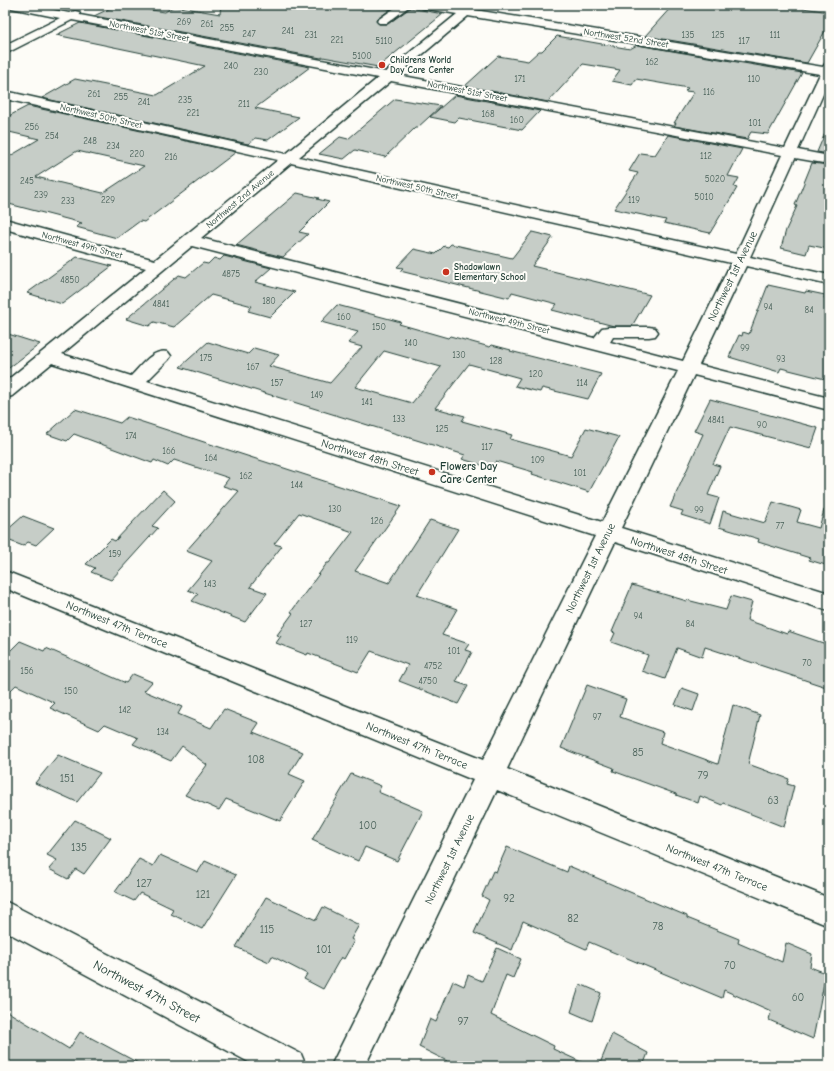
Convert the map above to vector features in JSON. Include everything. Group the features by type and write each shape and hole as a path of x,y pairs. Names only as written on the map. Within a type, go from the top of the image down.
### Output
{"street":[{"name":"Northwest 51st Street","path":"12,5 389,76 416,85 447,91 657,122 789,153 829,160"},
{"path":"383,21 406,5"},
{"name":"Northwest 52nd Street","path":"422,5 470,9 828,70"},
{"path":"5,50 87,8"},
{"name":"Northwest 2nd Avenue","path":"5,392 470,9"},
{"name":"Northwest 1st Avenue","path":"348,1066 741,260 828,70"},
{"name":"Northwest 50th Street","path":"5,95 289,158 686,255 741,260 829,280"},
{"path":"225,192 242,197"},
{"name":"Northwest 49th Street","path":"5,224 124,250 158,266"},
{"name":"Northwest 49th Street","path":"189,240 829,404"},
{"path":"599,344 608,332 649,332"},
{"name":"Northwest 48th Street","path":"48,356 829,602"},
{"path":"134,383 162,356"},
{"name":"Northwest 47th Terrace","path":"5,579 829,912"},
{"name":"Northwest 47th Street","path":"5,916 289,1066"}],"building":[{"path":"117,5 165,12 174,6 220,14 221,5 354,5 391,9 376,20 379,24 388,24 410,8 443,14 378,67 323,57 321,58 94,16"},
{"path":"673,5 784,5 829,12 829,24 807,63 645,36"},
{"path":"80,23 310,67 255,108 299,117 268,140 256,138 248,144 42,98 75,79 157,95 205,66 56,35"},
{"path":"557,36 630,49 637,45 802,73 768,134 751,132 747,139 674,126 676,123 674,123 694,92 685,91 688,88 636,79 632,85 612,81 620,70 583,64 548,102 465,86 498,56 528,61 539,51 542,51"},
{"path":"455,95 540,111 522,130 459,118 455,122 430,117"},
{"path":"395,99 441,106 417,128 415,128 385,157 355,150 344,159 319,154 340,137 348,139"},
{"path":"28,106 236,152 144,222 140,221 117,238 76,227 82,223 5,203 5,159 39,139 5,131 5,118","holes":["77,151 144,166 103,193 36,177"]},
{"path":"829,124 829,154 817,152"},
{"path":"668,135 742,149 728,176 739,178 734,187 737,188 710,233 664,223 666,220 614,209 638,173 629,171 640,153 655,155"},
{"path":"812,163 829,165 829,249 809,245 806,254 781,248 786,230 797,206 795,205"},
{"path":"297,193 329,202 299,232 308,234 283,257 236,245"},
{"path":"532,232 553,237 532,266 650,295 632,326 614,326 552,310 557,304 512,292 509,298 400,271 403,268 397,267 414,249 436,254 444,246 448,247 451,244 512,258"},
{"path":"224,256 271,268 255,282 295,292 270,317 248,311 252,306 211,295 174,327 154,322 149,326 126,319 179,275 186,277 203,263 208,264 214,258 220,260"},
{"path":"77,257 112,266 62,304 27,293"},
{"path":"768,285 805,293 806,291 825,295 824,298 829,299 829,380 781,368 779,372 729,357 739,335 742,336 743,332 749,334"},
{"path":"337,305 401,322 399,324 448,338 450,336 490,347 492,345 601,374 588,399 542,388 540,392 515,386 520,378 469,364 435,408 465,416 462,421 512,435 510,439 571,456 586,428 619,437 589,492 532,474 533,472 496,461 491,468 462,459 465,455 180,367 208,342 248,354 254,348 279,355 269,366 330,383 362,347 348,343 358,332 321,322","holes":["384,351 441,367 412,403 355,387"]},
{"path":"5,333 40,344 5,371"},
{"path":"710,399 818,428 811,448 730,427 713,464 720,466 708,495 719,498 710,524 681,515 683,511 670,507 703,434 694,431"},
{"path":"75,409 120,423 127,417 401,506 355,571 389,583 430,520 458,529 417,595 457,609 442,635 469,644 465,650 472,652 456,682 468,686 458,704 399,681 408,665 371,651 358,672 308,653 307,655 276,643 281,636 277,635 293,613 291,612 327,563 329,563 353,532 299,513 274,544 282,546 250,587 267,593 245,622 192,601 198,594 188,590 212,561 186,551 239,491 223,486 229,478 174,460 168,466 154,460 152,463 74,434 67,441 47,434"},
{"path":"163,490 175,501 152,526 158,528 111,580 91,572 95,568 86,564 111,539 115,541"},
{"path":"773,502 801,510 797,522 819,528 824,510 829,511 829,566 809,560 810,558 758,542 759,539 719,527 723,511 765,523"},
{"path":"23,516 54,528 36,545 28,542 23,546 5,539 5,532"},
{"path":"632,585 687,601 726,610 731,596 752,602 747,620 787,634 788,631 829,645 829,688 705,647 702,657 677,648 665,679 642,671 648,655 611,642 615,633 612,632"},
{"path":"20,641 44,651 46,648 126,683 133,674 152,682 144,691 182,707 178,714 211,728 224,709 259,723 253,732 303,752 289,774 305,781 280,821 226,799 219,810 185,795 207,765 182,746 171,761 133,744 138,738 105,724 99,730 50,708 55,703 16,685 5,696 5,656"},
{"path":"587,685 626,699 620,717 663,732 660,743 718,764 733,705 760,715 748,764 789,779 787,784 794,786 784,827 723,803 722,805 700,796 698,803 613,771 614,768 561,748"},
{"path":"682,688 699,694 693,711 675,705"},
{"path":"58,755 100,773 77,802 35,783"},
{"path":"351,774 381,786 378,792 423,811 397,861 365,847 358,861 312,840"},
{"path":"75,820 111,838 84,874 76,869 68,879 49,869 57,860 47,855"},
{"path":"507,847 567,872 569,866 687,916 687,918 739,939 738,943 782,962 786,943 812,954 810,967 826,973 813,1039 769,1020 771,1011 724,990 722,998 589,942 586,949 523,921 512,950 474,933 489,900 482,896 493,871 496,872"},
{"path":"160,855 198,872 205,861 236,875 202,929 171,914 173,909 140,893 134,901 115,892 139,859 153,866"},
{"path":"266,897 316,920 323,907 359,925 351,939 354,941 344,959 341,957 323,989 304,979 307,974 272,956 269,962 236,947"},
{"path":"497,948 521,959 513,978 506,975 491,1015 554,1046 553,1049 590,1066 445,1066 447,1061 419,1047 430,1019 436,1022 453,981 464,986 468,975 482,981"},
{"path":"580,984 601,993 592,1021 571,1012"},
{"path":"5,1010 69,1049 80,1032 144,1066 5,1066"},
{"path":"612,1034 648,1053 643,1066 599,1066"}],"place":[{"name":"Childrens World Day Care Center","path":"382,65"},
{"name":"Shadowlawn Elementary School","path":"446,272"},
{"name":"Flowers Day Care Center","path":"432,472"}]}
